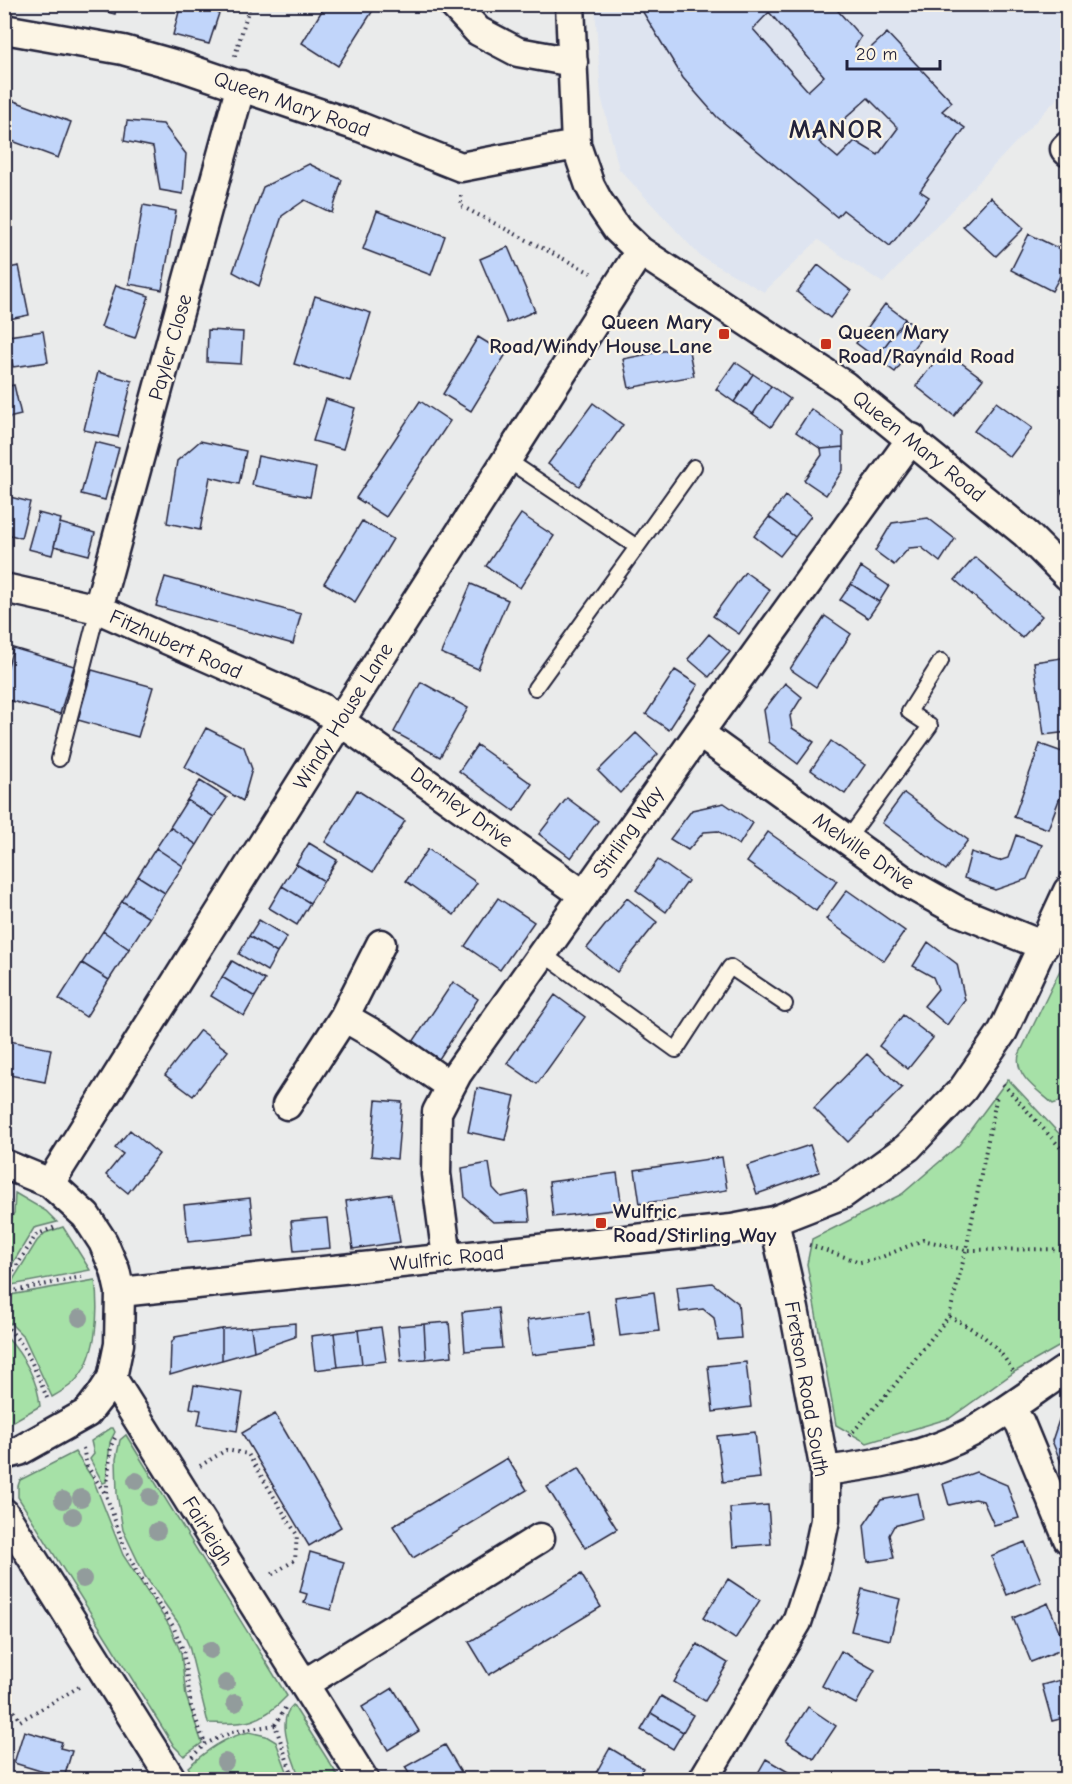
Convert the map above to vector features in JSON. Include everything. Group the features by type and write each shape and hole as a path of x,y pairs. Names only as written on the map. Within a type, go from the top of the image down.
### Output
{"street":[{"path":"453,4 477,31 518,52 573,62"},
{"name":"Queen Mary Road","path":"570,4 576,145 590,186 617,229 640,251 845,386 912,438 1026,534 1068,576"},
{"name":"Queen Mary Road","path":"4,29 238,73 360,127 461,167"},
{"name":"Payler Close","path":"98,609 238,73"},
{"path":"461,167 576,145"},
{"path":"1068,146 1065,149 1068,152"},
{"name":"Windy House Lane","path":"50,1183 340,721 640,251"},
{"name":"Stirling Way","path":"447,1258 436,1174 437,1112 450,1086 699,733 912,438"},
{"name":"Fitzhubert Road","path":"4,588 98,609 320,707 340,721"},
{"name":"Darnley Drive","path":"340,721 584,895"},
{"name":"Melville Drive","path":"699,733 906,882 958,911 1044,946"},
{"name":"Wulfric Road","path":"120,1292 732,1229 774,1221 843,1194 908,1147 963,1089 1003,1031 1068,891"},
{"path":"287,1105 344,1017 381,944"},
{"path":"344,1017 384,1040 450,1086"},
{"path":"4,1455 19,1451 87,1413 101,1395 112,1378 119,1344 120,1292 115,1270 103,1242 86,1216 50,1183 7,1177"},
{"name":"Fretson Road South","path":"703,1779 797,1622 815,1568 825,1520 825,1471 774,1221"},
{"path":"825,1471 888,1463 924,1452 970,1433 1068,1368"},
{"name":"Fairleigh","path":"112,1378 297,1693 364,1779"},
{"path":"1019,1401 1020,1424 1068,1539"},
{"path":"4,1513 168,1773"},
{"path":"297,1693 540,1538"}],"lane":[{"path":"507,459 637,547"},
{"path":"535,688 694,467"},
{"path":"59,759 98,609"},
{"path":"847,840 930,726 909,712 941,661"},
{"path":"543,954 676,1050 730,967 785,1004"}],"path":[{"path":"238,73 250,4"},
{"path":"461,167 461,206 616,286"},
{"path":"844,1440 889,1392 949,1316 966,1250 999,1080 1068,1156"},
{"path":"4,1219 7,1214 7,1177"},
{"path":"4,1286 36,1235 60,1226"},
{"path":"801,1242 860,1262 877,1259 923,1240 966,1250 1068,1248"},
{"path":"4,1293 92,1275"},
{"path":"949,1316 984,1335 1001,1351 1019,1401"},
{"path":"4,1325 29,1357 50,1404"},
{"path":"106,1495 111,1446 119,1431"},
{"path":"75,1447 82,1444 87,1466 106,1495 124,1546 138,1574 173,1626 183,1650 191,1706 205,1744"},
{"path":"200,1466 226,1450 248,1454 297,1535 295,1560 269,1576"},
{"path":"4,1696 20,1721 78,1687"},
{"path":"294,1779 275,1725 279,1715 297,1693"},
{"path":"168,1773 205,1744 232,1732 275,1725"}],"shaded area":[{"path":"595,5 1067,5 1067,88 883,283 818,240 764,292 700,256 619,169 601,96"}],"green space":[{"path":"1062,966 1068,967 1067,1099 1053,1104 1029,1082 1018,1063 1019,1055"},
{"path":"1008,1079 1067,1142 1067,1342 1016,1371 950,1418 867,1443 836,1425 807,1264 812,1239 902,1194 959,1145"},
{"path":"15,1193 46,1211 57,1222 34,1228 5,1276 5,1229 14,1213"},
{"path":"63,1227 90,1270 12,1285 11,1283 37,1241 45,1233"},
{"path":"95,1280 97,1306 92,1349 81,1374 72,1384 52,1397 24,1337 5,1318 5,1296"},
{"path":"4,1334 28,1367 36,1386 40,1406 5,1426"},
{"path":"111,1428 115,1432 110,1442 106,1482 103,1483 90,1459 94,1454 91,1441"},
{"path":"126,1435 287,1696 260,1717 242,1723 208,1723 189,1646 179,1624 145,1576 123,1530 117,1494 116,1459 120,1440"},
{"path":"75,1452 93,1479 123,1555 169,1625 181,1653 186,1696 202,1743 184,1756 174,1746 18,1497 20,1480"},
{"path":"293,1705 340,1779 300,1779 285,1730 285,1721"},
{"path":"249,1732 266,1736 276,1742 290,1779 195,1779 188,1767 223,1741"}],"building":[{"path":"76,4 117,4 115,14"},
{"path":"181,4 222,4 209,44 173,35"},
{"path":"326,4 377,4 338,66 302,43"},
{"path":"638,4 832,4 861,37 855,47 863,55 887,33 952,102 942,111 965,128 920,191 929,197 890,246 843,210 837,217 717,117 683,78","holes":["769,12 824,76 808,91 753,29","868,98 898,128 878,155 855,141 838,158 819,142"]},
{"path":"6,98 71,122 58,158 4,138"},
{"path":"127,121 163,124 186,154 183,194 160,190 153,147 124,141"},
{"path":"309,164 342,180 332,213 305,200 282,216 259,286 233,272 263,187"},
{"path":"990,197 1024,228 996,256 963,226"},
{"path":"143,205 176,211 162,290 129,284"},
{"path":"377,211 445,236 431,275 363,249"},
{"path":"1029,234 1068,253 1068,261 1052,291 1011,270"},
{"path":"508,247 535,311 507,323 480,259"},
{"path":"818,265 851,291 830,318 797,292"},
{"path":"19,266 29,315 4,320 4,269"},
{"path":"116,285 149,296 135,338 101,327"},
{"path":"315,296 371,313 350,381 294,364"},
{"path":"885,304 905,319 876,358 856,343"},
{"path":"905,319 924,334 895,372 876,358"},
{"path":"208,330 243,332 241,364 207,362"},
{"path":"43,331 48,362 13,367 8,336"},
{"path":"478,337 506,354 471,411 443,394"},
{"path":"688,346 694,376 629,388 623,359"},
{"path":"944,350 983,379 954,416 916,386"},
{"path":"735,362 753,374 734,402 716,389"},
{"path":"98,372 132,381 118,437 84,430"},
{"path":"753,374 771,386 753,414 734,402"},
{"path":"14,385 21,415 4,419 4,387"},
{"path":"771,386 790,399 771,427 753,414"},
{"path":"326,399 355,408 343,449 313,441"},
{"path":"420,401 450,421 386,517 356,498"},
{"path":"996,402 1032,428 1010,457 974,431"},
{"path":"593,403 623,425 579,486 548,464"},
{"path":"811,409 843,432 843,447 821,449 796,432"},
{"path":"200,441 246,451 239,484 210,477 200,530 167,523 177,461"},
{"path":"95,442 119,448 105,500 81,494"},
{"path":"843,447 843,470 826,495 804,480 822,455 821,449"},
{"path":"258,456 316,468 310,497 252,485"},
{"path":"1068,487 1068,503 1061,491"},
{"path":"4,495 10,497 4,517"},
{"path":"785,496 811,516 795,537 769,517"},
{"path":"10,497 30,502 21,538 4,533 4,517"},
{"path":"38,513 61,519 52,555 28,549"},
{"path":"521,514 554,536 520,588 486,566"},
{"path":"769,517 795,537 780,556 754,536"},
{"path":"928,518 955,539 940,562 921,547 909,548 894,565 875,551 892,523"},
{"path":"362,521 393,539 355,602 324,583"},
{"path":"60,523 95,533 89,555 54,546"},
{"path":"975,557 1042,616 1022,638 955,580"},
{"path":"861,567 889,586 879,602 851,584"},
{"path":"745,572 770,590 739,634 713,616"},
{"path":"165,577 301,614 293,644 156,606"},
{"path":"471,584 508,600 478,669 441,653"},
{"path":"851,584 879,602 868,618 840,600"},
{"path":"825,616 851,634 816,687 790,669"},
{"path":"709,634 730,652 709,677 688,659"},
{"path":"13,648 74,666 60,714 4,699 4,680"},
{"path":"1068,657 1068,732 1044,735 1034,662"},
{"path":"92,670 153,687 138,737 78,720"},
{"path":"675,670 698,685 669,730 646,714"},
{"path":"421,682 468,708 440,757 394,732"},
{"path":"785,683 802,697 790,716 792,728 814,742 798,764 769,742 764,710"},
{"path":"206,728 244,747 252,769 243,801 185,767"},
{"path":"636,733 658,754 620,793 598,771"},
{"path":"831,741 865,765 845,794 811,770"},
{"path":"1040,744 1068,754 1068,776 1048,829 1014,817"},
{"path":"477,745 532,784 514,811 459,771"},
{"path":"200,781 227,798 214,817 187,800"},
{"path":"357,790 405,821 373,872 325,842"},
{"path":"904,793 968,840 946,870 882,823"},
{"path":"567,798 598,821 571,858 539,834"},
{"path":"187,800 214,817 197,845 170,827"},
{"path":"724,803 753,823 739,845 718,831 704,832 688,850 670,839 692,810"},
{"path":"170,827 197,845 183,866 156,848"},
{"path":"768,832 837,881 816,911 747,862"},
{"path":"1016,835 1042,845 1027,879 995,890 964,878 971,852 999,861 1008,858"},
{"path":"309,843 337,860 324,881 296,864"},
{"path":"156,848 183,866 165,893 138,876"},
{"path":"428,849 477,883 454,915 406,881"},
{"path":"658,860 688,881 666,912 636,890"},
{"path":"296,864 324,881 310,903 282,886"},
{"path":"138,876 165,893 149,918 122,901"},
{"path":"282,886 310,903 297,925 269,908"},
{"path":"847,890 905,931 884,961 826,919"},
{"path":"498,898 534,922 500,970 465,946"},
{"path":"627,898 657,922 617,972 587,948"},
{"path":"122,901 149,918 129,949 103,931"},
{"path":"259,920 287,937 277,953 249,936"},
{"path":"103,931 129,949 109,980 82,963"},
{"path":"249,936 277,953 267,971 239,954"},
{"path":"928,942 957,964 965,1000 947,1025 924,1006 938,989 933,977 913,966"},
{"path":"232,961 265,980 255,997 222,977"},
{"path":"82,963 109,980 86,1017 59,999"},
{"path":"222,977 255,997 244,1016 211,996"},
{"path":"453,982 478,999 439,1059 413,1042"},
{"path":"555,995 585,1017 537,1084 507,1063"},
{"path":"903,1015 933,1038 908,1069 879,1046"},
{"path":"200,1030 228,1051 193,1096 165,1075"},
{"path":"4,1040 51,1049 45,1082 4,1074"},
{"path":"867,1054 902,1088 848,1142 814,1108"},
{"path":"477,1088 515,1096 505,1140 468,1132"},
{"path":"376,1100 402,1102 397,1159 371,1156"},
{"path":"130,1130 159,1154 128,1193 106,1175 123,1154 115,1148"},
{"path":"810,1145 819,1172 757,1194 747,1166"},
{"path":"722,1157 727,1190 640,1204 635,1170"},
{"path":"489,1163 493,1188 501,1197 527,1191 530,1221 493,1222 465,1198 462,1168"},
{"path":"617,1173 622,1209 553,1217 549,1182"},
{"path":"392,1194 400,1242 353,1249 346,1201"},
{"path":"250,1198 254,1235 188,1242 184,1205"},
{"path":"327,1218 330,1248 294,1251 291,1221"},
{"path":"712,1283 738,1303 741,1338 718,1340 714,1318 703,1309 680,1312 677,1287"},
{"path":"654,1292 659,1331 620,1336 615,1297"},
{"path":"498,1308 502,1348 465,1351 462,1312"},
{"path":"589,1312 594,1347 532,1355 527,1320"},
{"path":"449,1322 452,1356 426,1359 424,1324"},
{"path":"295,1323 295,1337 254,1351 251,1327"},
{"path":"424,1324 426,1359 401,1361 398,1326"},
{"path":"251,1327 254,1351 222,1360 222,1329"},
{"path":"381,1327 386,1361 362,1364 358,1330"},
{"path":"222,1329 222,1360 170,1375 171,1344 175,1337"},
{"path":"358,1330 362,1364 338,1367 334,1333"},
{"path":"334,1333 338,1367 315,1370 311,1336"},
{"path":"746,1362 751,1407 713,1412 708,1366"},
{"path":"194,1385 243,1393 237,1431 198,1425 201,1410 190,1408"},
{"path":"1068,1408 1068,1474 1066,1474 1052,1441 1062,1411"},
{"path":"275,1414 341,1527 309,1546 242,1433"},
{"path":"755,1432 760,1478 723,1482 717,1436"},
{"path":"507,1458 527,1490 413,1558 393,1526"},
{"path":"579,1468 617,1529 585,1548 547,1487"},
{"path":"976,1472 1007,1485 1019,1518 994,1525 983,1501 975,1499 949,1505 943,1484"},
{"path":"918,1493 923,1518 894,1526 889,1535 894,1558 868,1562 864,1525 881,1500"},
{"path":"768,1505 771,1544 733,1547 730,1508"},
{"path":"1025,1542 1041,1581 1007,1595 991,1556"},
{"path":"310,1552 344,1562 331,1610 304,1603 307,1594 300,1592"},
{"path":"581,1574 601,1607 489,1675 469,1642"},
{"path":"728,1579 760,1600 735,1639 703,1618"},
{"path":"862,1589 900,1599 890,1640 851,1631"},
{"path":"1048,1603 1066,1648 1031,1662 1013,1618"},
{"path":"697,1644 728,1663 705,1701 674,1682"},
{"path":"841,1651 875,1670 856,1704 822,1686"},
{"path":"1068,1678 1068,1717 1052,1721 1042,1685"},
{"path":"393,1688 419,1731 388,1750 362,1707"},
{"path":"661,1696 693,1715 683,1732 651,1713"},
{"path":"808,1707 836,1726 814,1759 786,1741"},
{"path":"651,1713 683,1732 673,1749 641,1730"},
{"path":"24,1731 62,1742 60,1748 72,1751 64,1778 14,1763"},
{"path":"445,1745 466,1780 413,1780 405,1767"},
{"path":"610,1748 643,1768 636,1780 592,1780"},
{"path":"766,1759 800,1779 754,1780"},
{"path":"1068,1773 1068,1780 1054,1780 1053,1777"}],"place":[{"name":"Queen Mary Road/Windy House Lane","path":"724,334"},
{"name":"Queen Mary Road/Raynald Road","path":"826,344"},
{"name":"Wulfric Road/Stirling Way","path":"601,1223"}],"district":[{"name":"MANOR","path":"836,129"}]}
